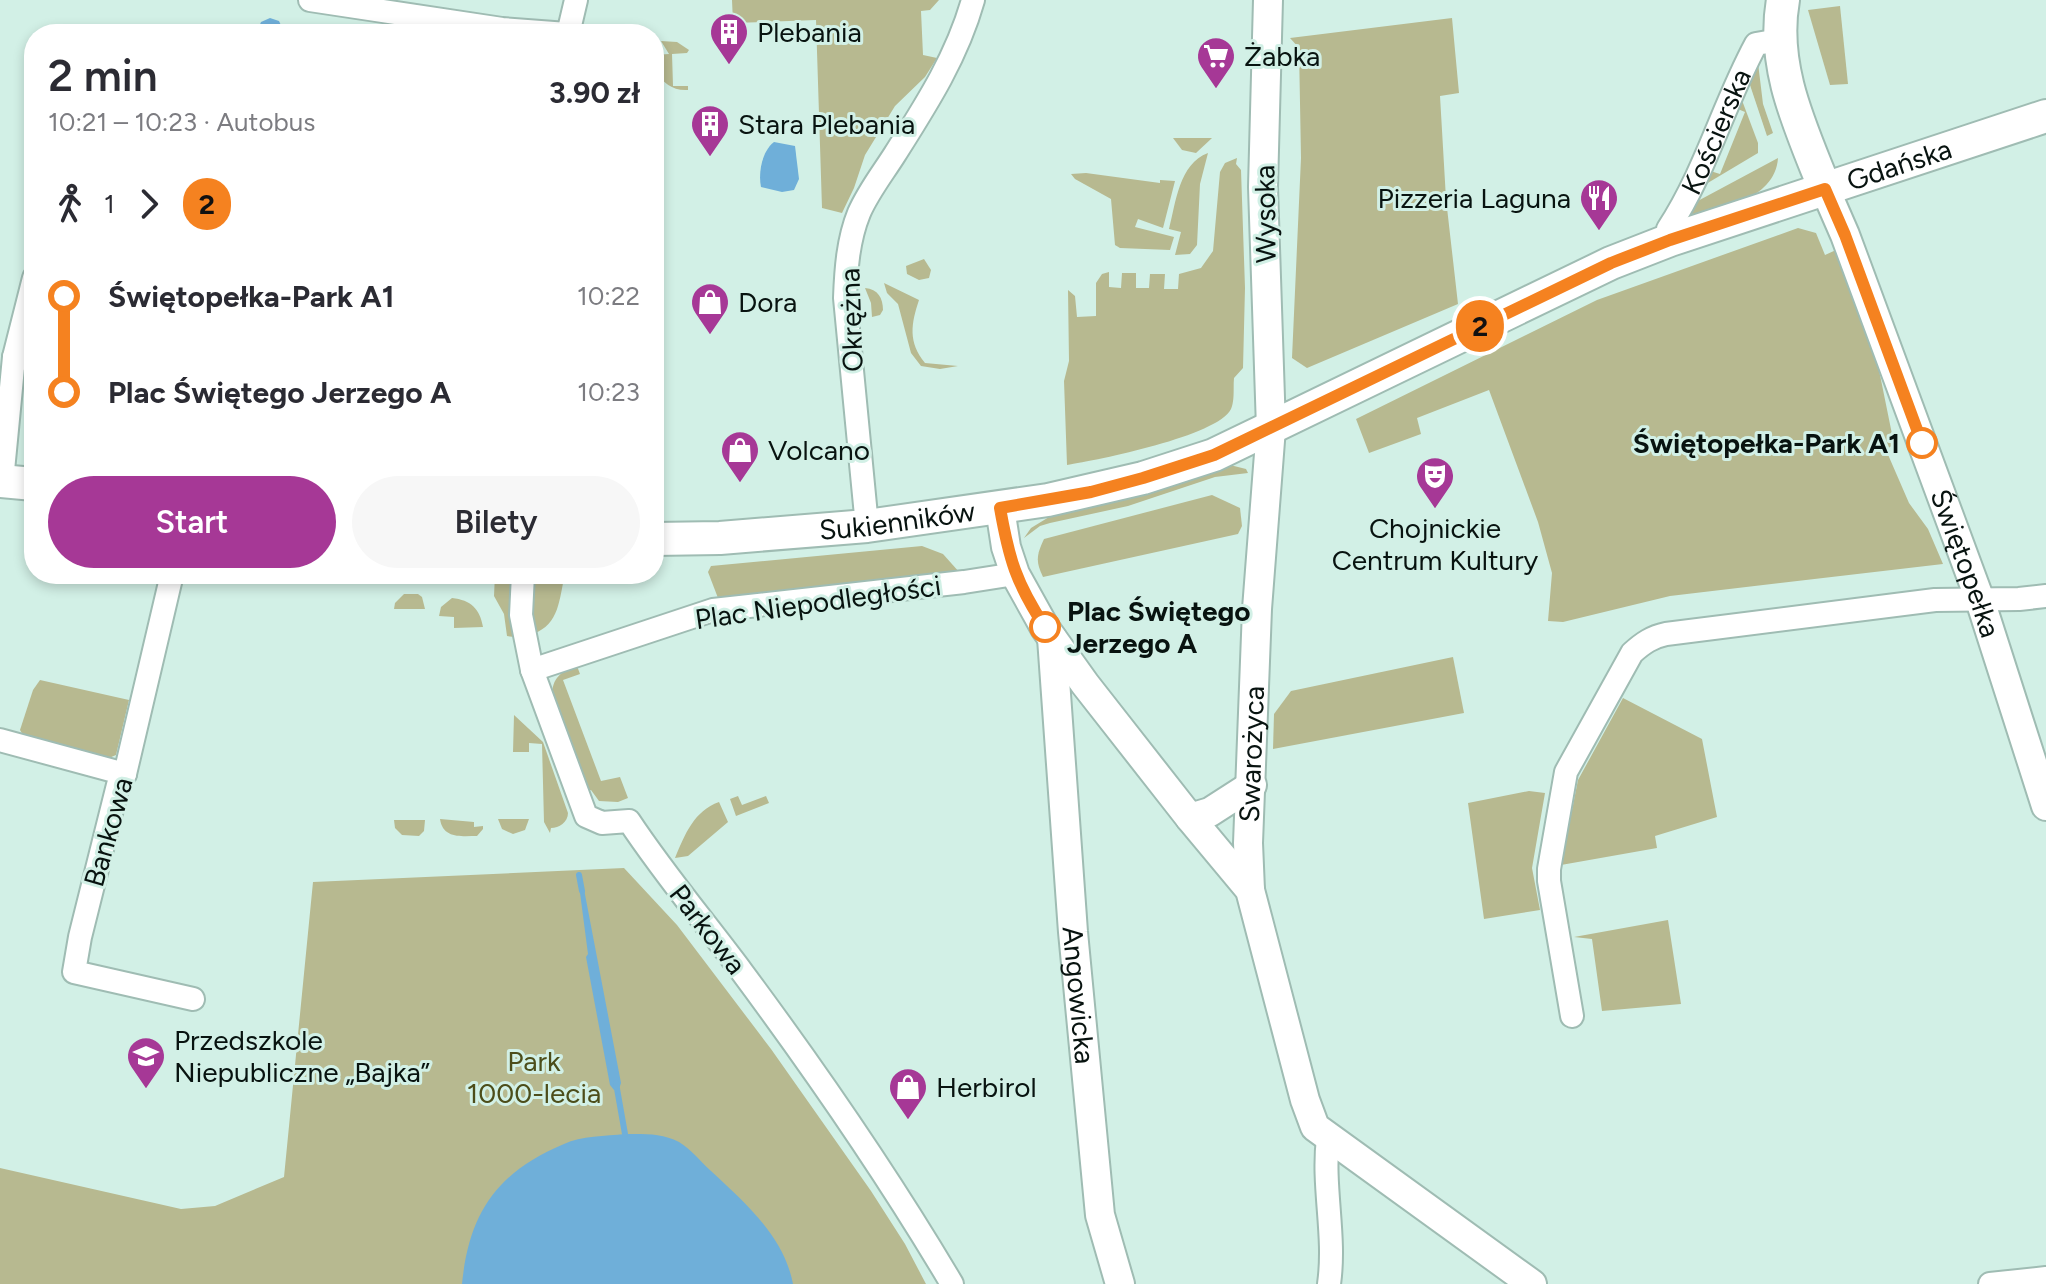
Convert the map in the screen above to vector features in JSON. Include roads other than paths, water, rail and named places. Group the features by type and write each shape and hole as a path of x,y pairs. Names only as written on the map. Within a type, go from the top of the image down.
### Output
{"main road":[{"name":"Kościerska","path":"1783,0 1779,40 1794,112 1825,189"},
{"name":"Gdańska","path":"1271,428 1611,263 1670,240 2046,116"},
{"name":"Sukienników","path":"664,539 720,538 867,526 1091,492 1214,455 1271,428"},
{"path":"1,481 24,483"}],"street":[{"path":"310,0 389,6 477,24"},
{"path":"570,24 576,0"},
{"name":"Okrężna","path":"867,526 845,298 851,239 870,193 954,56 973,0"},
{"name":"Wysoka","path":"1268,0 1263,187 1271,428"},
{"name":"Kościerska","path":"1670,240 1668,229 1690,195 1737,81 1756,44 1779,40"},
{"name":"Świętopełka","path":"1825,189 1858,269 1980,600 2046,806"},
{"path":"1,481 24,358"},
{"name":"Swarożyca","path":"1250,890 1248,843 1257,609 1271,428"},
{"path":"1000,508 1006,547 1015,574 1032,607 1085,684 1250,890 1305,1100 1315,1127 1532,1284"},
{"name":"Plac Niepodległości","path":"532,670 713,610 1015,574"},
{"name":"Bankowa","path":"170,584 125,774 118,785 98,863 74,972 193,999"},
{"name":"Parkowa","path":"523,584 521,615 532,670 586,816 602,823 629,821 660,868 740,969 820,1079 912,1216 952,1284"},
{"path":"1572,1016 1549,869 1566,772 1632,653 1654,636 1666,634 1935,600 2046,596"},
{"name":"Angowicka","path":"1052,637 1073,932 1100,1215 1120,1284"},
{"path":"1057,702 1069,691 1085,684"},
{"path":"0,740 125,774"},
{"path":"1190,818 1210,812 1252,785"},
{"path":"1328,1138 1324,1166 1332,1233 1329,1284"},
{"path":"1990,1284 2046,1278"}],"water":[{"path":"270,18 280,24 260,24"},
{"path":"774,142 795,146 799,179 794,190 782,192 761,187 762,163 766,151"},
{"path":"583,884 621,1083 619,1089 614,1090 610,1085 586,957 579,885"},
{"path":"625,1134 666,1137 692,1152 737,1195 772,1236 793,1284 462,1284 471,1236 490,1198 504,1182 541,1155 571,1141"}],"waterway":[{"path":"579,875 582,891"},
{"path":"616,1083 625,1134"}],"place":[{"name":"Plebania","path":"729,66"},
{"name":"Żabka","path":"1216,90"},
{"name":"Stara Plebania","path":"710,158"},
{"name":"Pizzeria Laguna","path":"1599,232"},
{"name":"Dora","path":"710,336"},
{"name":"Świętopełka-Park A1","path":"1922,443"},
{"name":"Volcano","path":"740,484"},
{"name":"Chojnickie Centrum Kultury","path":"1435,510"},
{"name":"Plac Świętego Jerzego A","path":"1045,627"},
{"name":"Przedszkole Niepubliczne „Bajka”","path":"146,1090"},
{"name":"Herbirol","path":"908,1121"}],"park label":[{"name":"Park 1000-lecia","path":"534,1077"}]}
